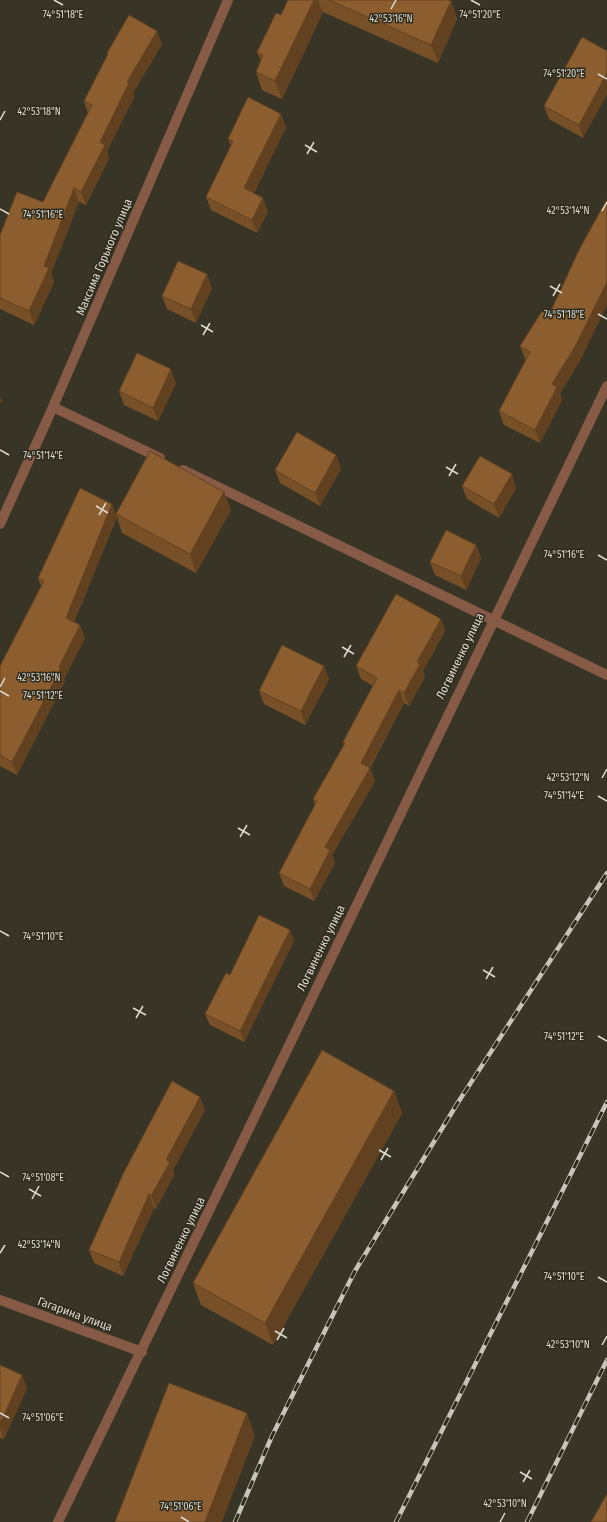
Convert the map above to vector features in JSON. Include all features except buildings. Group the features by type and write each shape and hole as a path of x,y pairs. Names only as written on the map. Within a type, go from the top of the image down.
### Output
{"street":[{"name":"Максима Горького улица","path":"0,524 53,407 228,0"},
{"name":"Логвиненко улица","path":"58,1522 142,1352 493,619 607,386"},
{"path":"53,407 607,675"},
{"name":"Гагарина улица","path":"0,1300 142,1352"}],"railway":[{"path":"235,1522 272,1436 355,1271 457,1104 607,873"},
{"path":"396,1522 607,1102"},
{"path":"527,1522 607,1360"}]}
